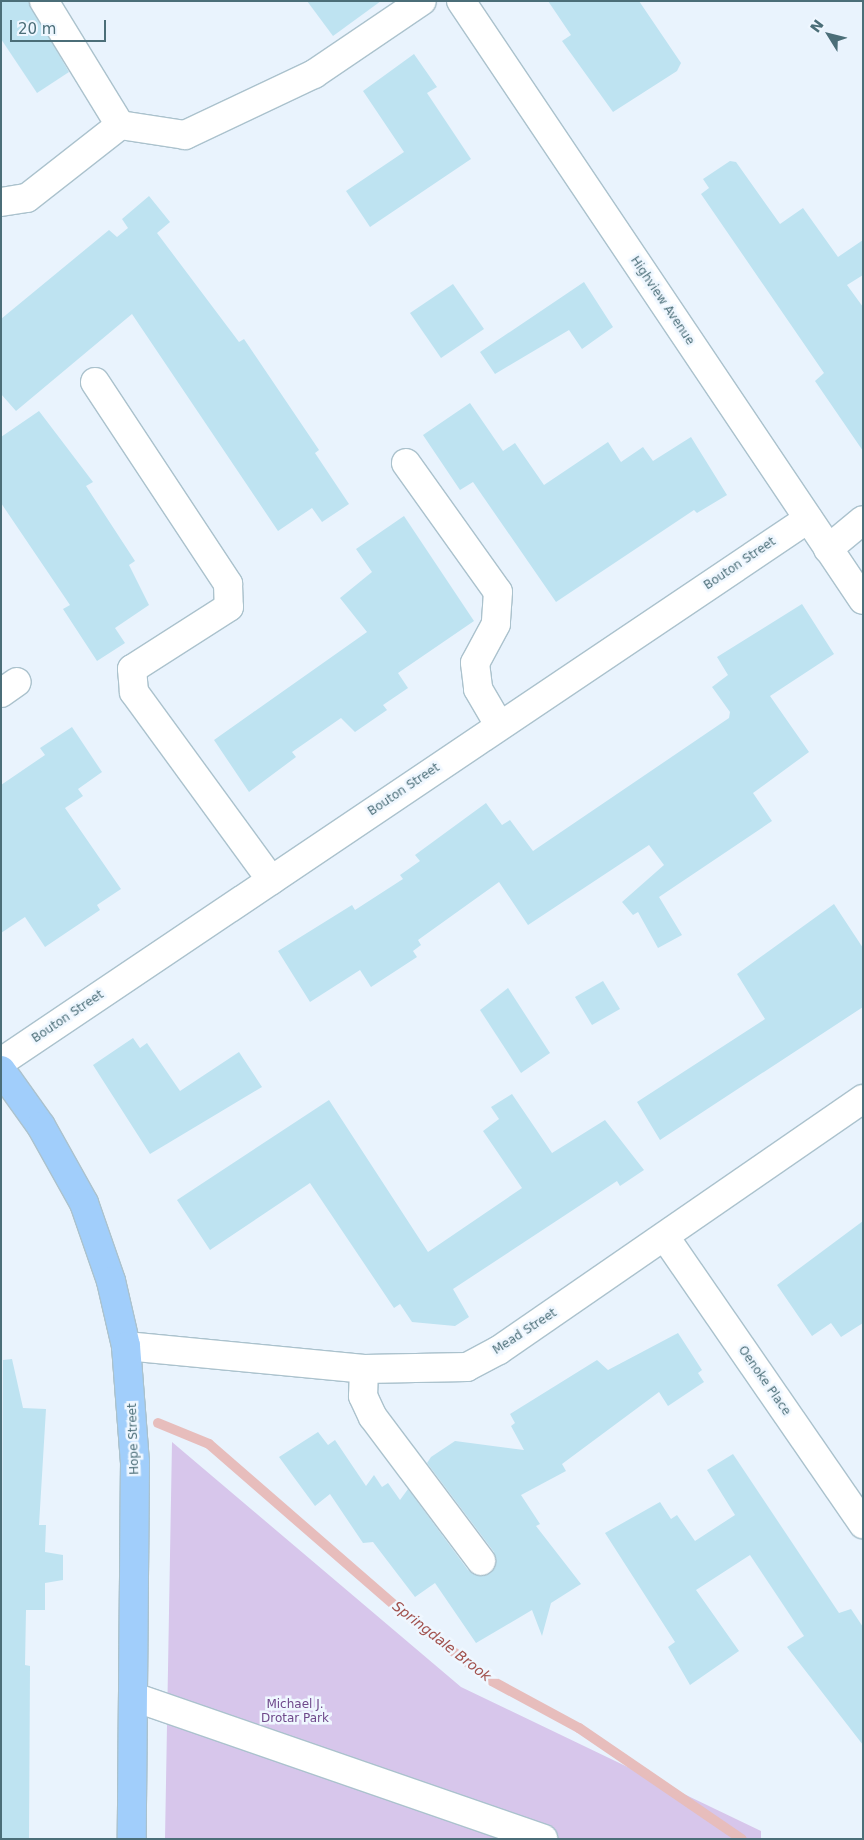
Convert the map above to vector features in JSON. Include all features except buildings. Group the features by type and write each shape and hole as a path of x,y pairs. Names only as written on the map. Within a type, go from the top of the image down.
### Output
{"main road":[{"name":"Hope Street","path":"1,1070 49,1139 84,1203 111,1281 126,1346 135,1462 132,1839"}],"street":[{"path":"44,1 120,124"},
{"path":"14,200 120,124 185,135 314,74 422,1"},
{"name":"Highview Avenue","path":"461,1 863,600"},
{"path":"95,382 228,584 229,607 132,669 134,692 271,880"},
{"path":"406,463 498,592 496,624 475,663 478,689 499,725"},
{"name":"Bouton Street","path":"1,1062 499,725 808,519"},
{"path":"828,549 863,520"},
{"name":"Mead Street","path":"126,1346 364,1369 468,1367 500,1350 863,1100"},
{"name":"Oenoke Place","path":"665,1237 863,1524"},
{"path":"364,1369 363,1396 374,1417 481,1561"},
{"path":"134,1697 543,1839"}],"green space":[{"name":"Michael J. Drotar Park","path":"172,1442 461,1687 761,1831 761,1839 165,1839"}],"waterway":[{"name":"Springdale Brook","path":"158,1423 209,1444 414,1622 492,1681 579,1728 742,1839"}]}
